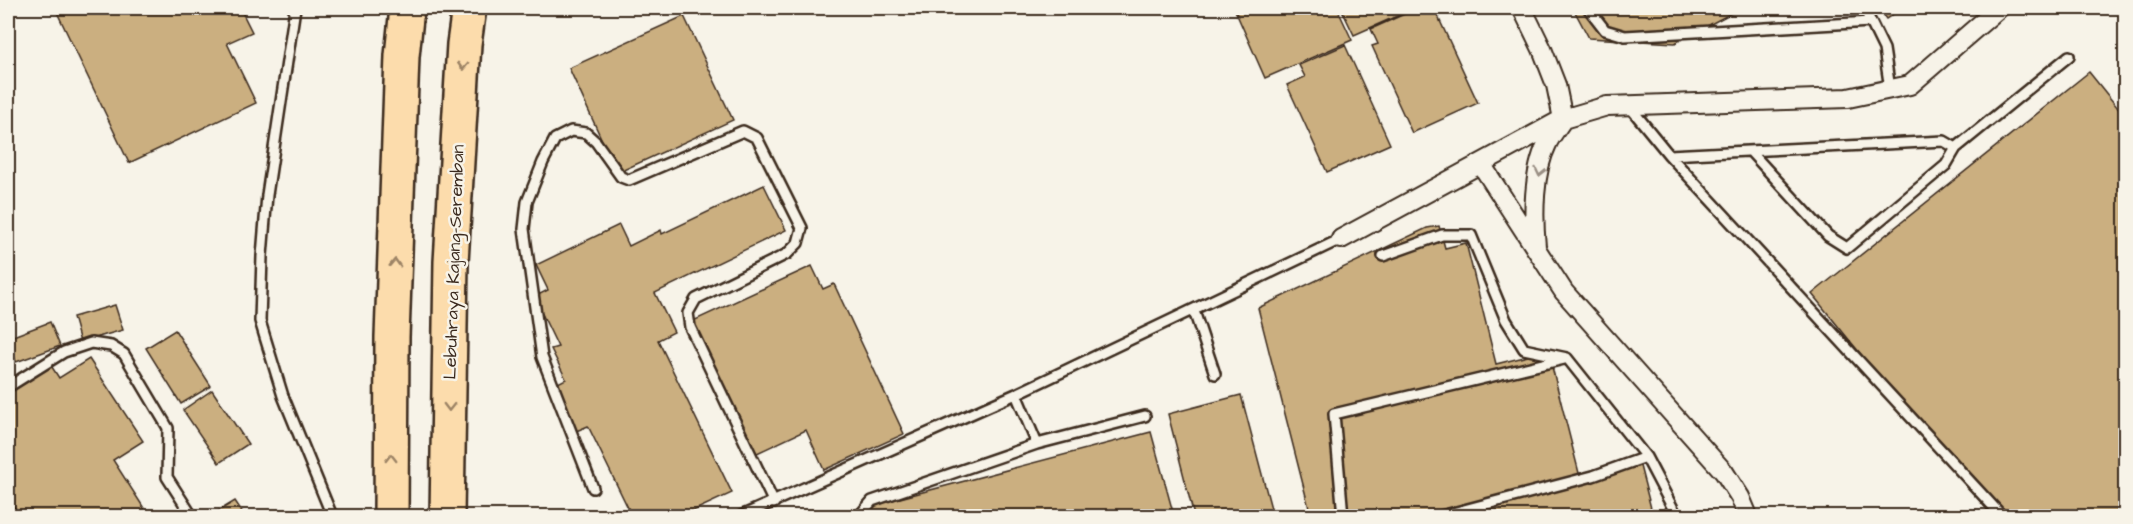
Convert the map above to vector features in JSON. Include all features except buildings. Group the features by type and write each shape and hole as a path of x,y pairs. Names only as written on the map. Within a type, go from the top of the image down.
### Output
{"highway":[{"path":"391,516 392,337 402,56 407,8"},
{"name":"Lebuhraya Kajang-Seremban","path":"447,516 451,262 464,44 469,8"}],"street":[{"path":"1521,8 1542,49 1556,85 1563,119 1547,145 1538,179 1533,216 1537,252"},
{"path":"1341,239 1563,119 1607,106 1848,98 1910,85 1999,8"},
{"path":"1480,164 1564,292 1724,472 1740,497 1748,516"}],"lane":[{"path":"295,8 267,195 260,321 283,396 332,516"},
{"path":"1588,8 1605,30 1625,36 1871,22"},
{"path":"1864,8 1884,49 1890,89"},
{"path":"1750,151 1828,236 1847,248 1946,165 1956,148 2069,56"},
{"path":"1628,105 1669,155 2002,516"},
{"path":"593,488 542,357 524,228 527,202 543,162 555,139 571,131 586,133 596,142 621,177 629,180 743,131 757,138 802,228 798,243 787,254 696,299 688,312 690,327 774,503"},
{"path":"1669,155 1944,141 1956,148"},
{"path":"1383,256 1442,235 1471,235 1506,320 1524,349 1567,358 1646,457 1677,516"},
{"path":"741,516 1016,394 1341,239"},
{"path":"1194,311 1215,374"},
{"path":"8,387 64,352 91,343 111,346 124,354 168,428 167,477 192,516"},
{"path":"1342,516 1334,414 1567,358"},
{"path":"1016,394 1037,444"},
{"path":"859,516 872,501 1037,444 1146,416"},
{"path":"1441,516 1593,476 1646,457"},
{"path":"8,508 12,516"}]}
